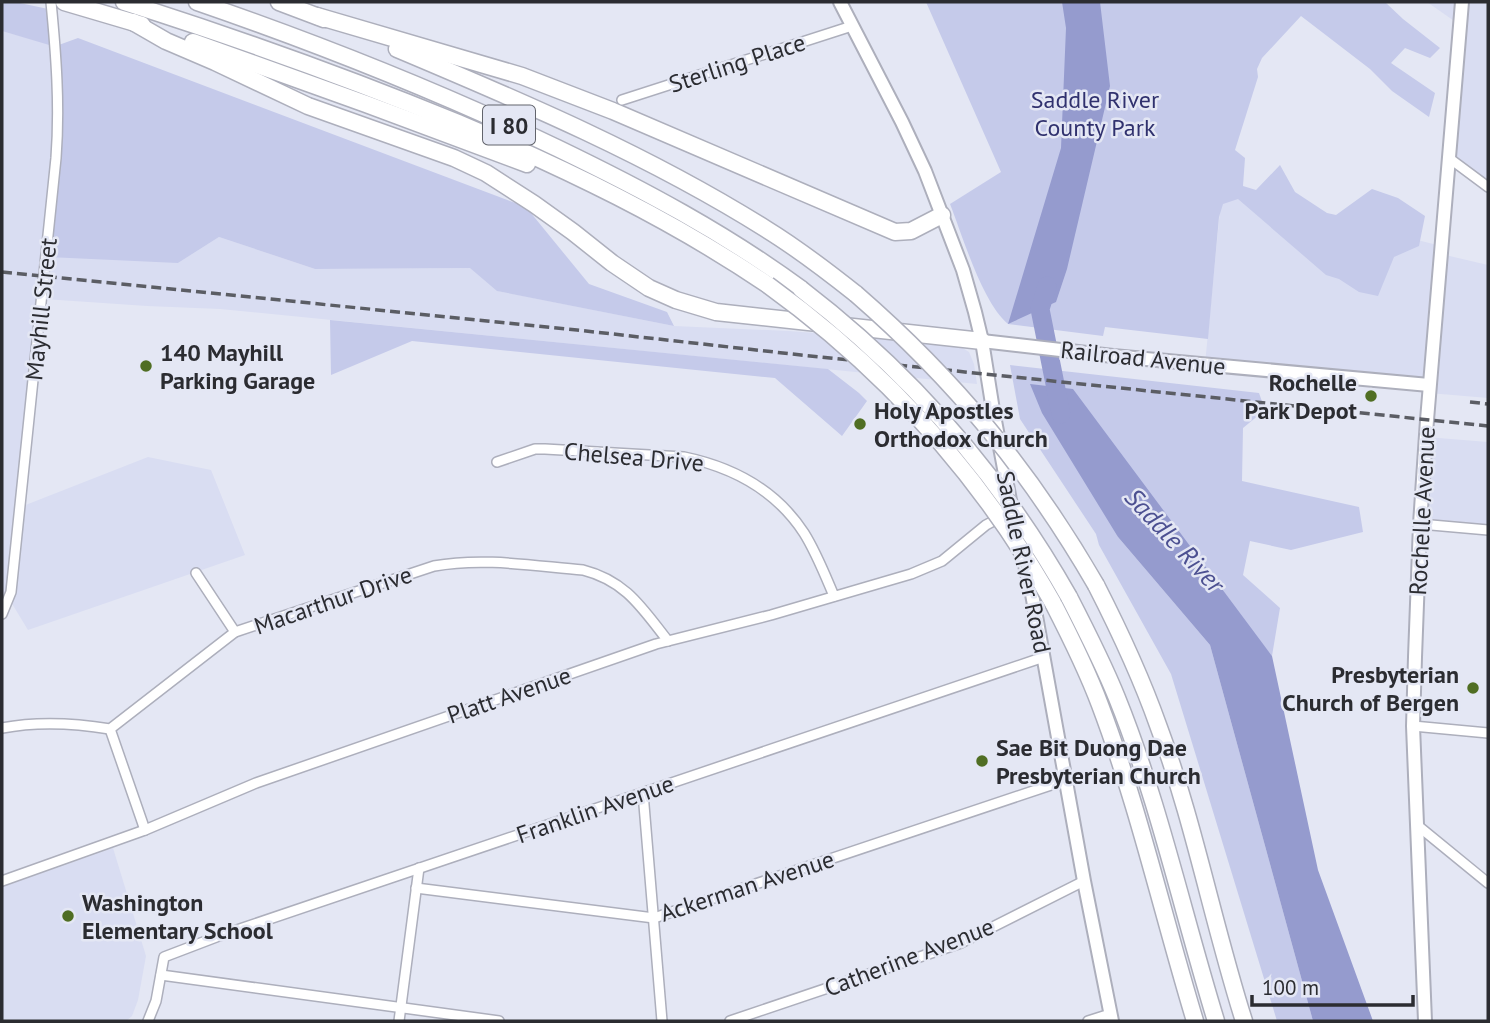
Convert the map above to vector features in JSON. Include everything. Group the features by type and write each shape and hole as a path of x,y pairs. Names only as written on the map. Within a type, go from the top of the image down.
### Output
{"highway":[{"path":"64,2 231,55 628,202"},
{"name":"I 80","path":"124,2 233,37 402,100 521,150 628,202 710,247 768,285 817,322 875,373 953,456 999,516 1053,603 1084,667 1113,740 1195,1021"},
{"name":"I 80","path":"197,2 397,76 608,173 743,248 827,309 877,352 942,417 967,447 1015,510 1069,597 1101,663 1131,735 1216,1021"},
{"name":"I 80","path":"279,2 517,100 651,163 713,197 799,251 856,294 931,363 984,422 1047,506 1096,585 1129,653 1159,726 1244,1021"},
{"path":"317,16 522,76 613,111 895,232 911,231 942,215"},
{"path":"133,22 166,41 309,106 454,158 486,173 573,232 611,263 649,288 676,300 716,312 982,341"}],"street":[{"name":"Mayhill Street","path":"2,614 11,592 56,158 58,88 51,2"},
{"name":"Saddle River Road","path":"840,2 925,171 963,270 982,341 1012,511 1032,594 1111,1017"},
{"name":"Rochelle Avenue","path":"1425,1021 1413,726 1420,524 1429,385 1462,2"},
{"name":"Sterling Place","path":"622,100 852,26"},
{"path":"1449,158 1488,187"},
{"name":"Railroad Avenue","path":"982,341 1429,385"},
{"name":"Chelsea Drive","path":"497,462 535,449 545,449 684,457 726,468 757,485 775,499 804,532 834,596"},
{"name":"Platt Avenue","path":"2,881 145,830 256,783 668,641 771,615 911,574 942,561 986,525 1012,511"},
{"path":"1420,524 1488,530"},
{"name":"Macarthur Drive","path":"110,729 235,632 453,562 479,561 596,573 610,579 633,598 668,641"},
{"path":"196,573 235,632"},
{"name":"Franklin Avenue","path":"161,975 164,957 219,936 1044,657"},
{"path":"2,728 61,723 110,729 145,830"},
{"path":"1413,726 1488,733"},
{"name":"Ackerman Avenue","path":"416,888 654,918 1066,779"},
{"path":"643,793 662,1021"},
{"path":"1417,825 1488,883"},
{"path":"399,1021 419,868"},
{"name":"Catherine Avenue","path":"730,1021 961,943 1084,881"},
{"path":"153,1021 161,975 499,1021"},
{"path":"148,1021 156,1001"},
{"path":"1088,1021 1111,1017"}],"shaded area":[{"path":"1427,2 1488,2 1488,187 1449,158 1460,25"},
{"path":"2,31 56,46 178,263 219,237 315,269 471,268 498,291 674,326 789,331 946,343 969,352 977,384 220,309 44,299 23,506 148,457 211,470 245,555 28,630 11,602 2,612"},
{"path":"1222,190 1441,246 1441,254 1488,265 1488,398 1429,393 1429,385 1205,364"},
{"path":"1426,437 1488,442 1488,530 1420,524"},
{"name":"Washington Elementary School","path":"113,848 146,956 138,1000 132,1016 126,1021 2,1021 2,887"}],"green space":[{"path":"2,2 53,10 56,46 78,38 526,207 589,284 667,312 674,326 497,291 470,268 315,269 219,237 178,263 48,257 56,47 2,31"},
{"name":"Saddle River County Park","path":"926,2 1385,2 1440,48 1430,58 1405,48 1391,63 1435,93 1429,117 1392,91 1370,69 1301,16 1262,58 1235,150 1245,158 1243,186 1256,190 1280,165 1295,192 1327,213 1336,215 1372,189 1398,198 1425,216 1419,246 1394,257 1378,296 1359,292 1339,279 1326,275 1238,199 1223,204 1219,217 1208,339 1105,327 1103,336 1008,324 990,301 982,285 950,204 1001,172"},
{"path":"330,320 828,369 867,401 842,436 775,378 412,341 331,375"},
{"path":"1010,365 1259,393 1265,410 1243,428 1242,481 1359,507 1363,532 1291,550 1250,541 1243,575 1280,608 1272,656 1076,411 1118,537 1210,645 1313,1021 1277,1021 1171,674 1099,545 1096,534 1020,419"}],"water":[{"path":"1062,2 1100,2 1110,86 1067,269 1056,302 1008,324 1061,148 1066,28"},
{"name":"Saddle River","path":"1030,384 1073,389 1272,656 1318,870 1373,1021 1313,1021 1210,645 1118,537 1042,413"}],"waterway":[{"name":"Saddle River","path":"1047,286 1040,309 1061,414"}],"railway":[{"path":"2,272 1488,426"},
{"path":"1470,402 1488,404"}],"place":[{"name":"140 Mayhill Parking Garage","path":"146,366"},
{"name":"Rochelle Park Depot","path":"1371,396"},
{"name":"Holy Apostles Orthodox Church","path":"860,424"},
{"name":"Presbyterian Church of Bergen","path":"1473,688"},
{"name":"Sae Bit Duong Dae Presbyterian Church","path":"982,761"},
{"name":"Washington Elementary School","path":"68,916"}]}
